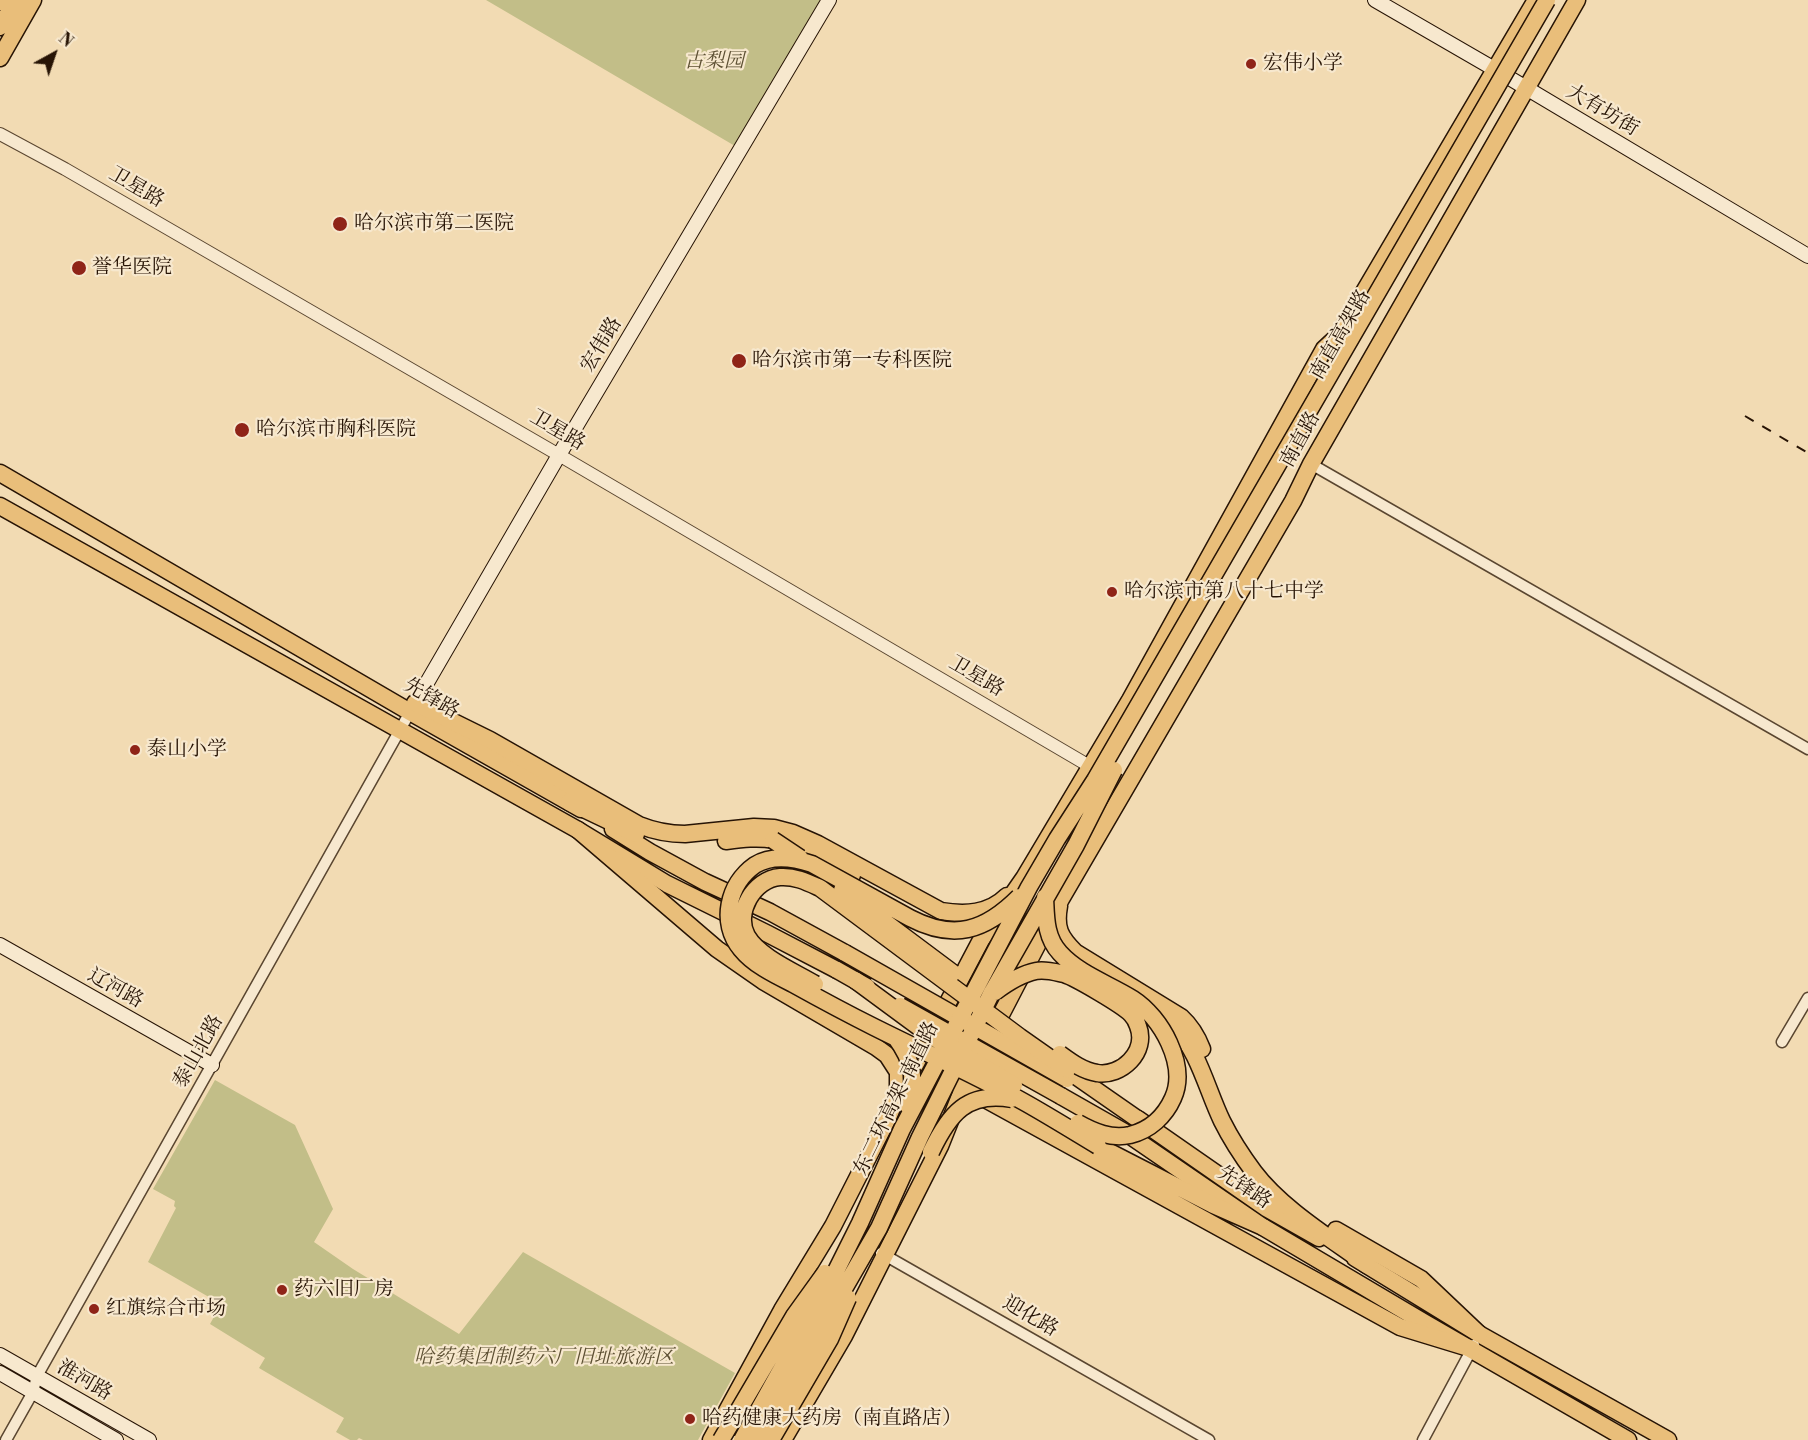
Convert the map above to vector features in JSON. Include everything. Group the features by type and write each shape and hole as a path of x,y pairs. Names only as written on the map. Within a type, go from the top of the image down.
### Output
{"main road":[{"path":"0,27 16,0"},
{"path":"0,58 33,0"},
{"name":"宏伟路","path":"413,707 559,455 829,0"},
{"name":"大有坊街","path":"1375,0 1808,256"},
{"name":"南直路","path":"1027,883 1097,778 1130,700 1324,349 1338,336 1536,0"},
{"name":"南直高架路","path":"1097,778 1547,0"},
{"name":"南直高架路","path":"1097,778 1559,0"},
{"name":"南直路","path":"1053,898 1293,501 1311,464 1577,0"},
{"path":"1058,839 1071,804 1321,368 1324,349"},
{"name":"先锋路","path":"0,473 413,707 650,852 705,882 770,912 1067,1074 1136,1118 1266,1208 1367,1265 1476,1342 1628,1440"},
{"path":"1076,845 1116,790 1274,519 1293,501"},
{"path":"0,506 578,830 717,950 763,981 861,1036 887,1055 898,1072 898,1094 887,1120 833,1226 782,1310 711,1440"},
{"path":"413,707 490,740 639,825 651,829 675,834 754,827 793,832 941,911 958,914 978,912 990,907 1027,883"},
{"name":"东二环高架-南直路","path":"742,1440 836,1271 902,1130 1027,883 1097,778"},
{"name":"东二环高架-南直路","path":"757,1440 879,1228 920,1137 991,994 1053,898 1076,845 1097,778"},
{"path":"570,802 628,831 661,843 710,843 755,838 799,847 924,913 968,928"},
{"name":"先锋路","path":"578,830 667,884 837,970 1126,1133 1263,1227 1425,1323 1476,1342 1668,1440"},
{"path":"773,840 792,851 1073,1063 1090,1071 1105,1074 1114,1072 1128,1063 1138,1049 1140,1029 1132,1015 1066,975 1050,971 1036,971 1014,979 991,994"},
{"path":"1027,883 1006,909 992,920 979,926 955,931 939,930 924,925 812,864 783,857 769,859 756,865 744,876 735,887 728,912 734,937 741,950 767,970 1017,1106 1400,1327 1476,1342"},
{"path":"902,1130 913,1090 911,1068 907,1055 892,1032 871,1016 766,956 748,937 744,928 745,907 758,886 766,881 779,877 800,878 820,888 1067,1074"},
{"path":"915,1065 981,940 1027,883"},
{"path":"1053,898 1050,938 1061,954 1074,965 1136,1000 1175,1026 1197,1061 1222,1121 1254,1171 1289,1207 1367,1265"},
{"path":"783,1440 844,1336 887,1249 906,1203 936,1149 1053,898"},
{"path":"1053,898 1058,927 1064,941 1075,952 1157,1001 1188,1024 1197,1037 1254,1171"},
{"name":"辽河路","path":"0,945 211,1068"},
{"name":"辽河路","path":"0,952 211,1068"},
{"path":"855,980 931,1036 1090,1130 1109,1136 1128,1136 1157,1122 1176,1092 1179,1076 1173,1050 1165,1035 1136,1000"},
{"path":"898,1072 915,1065 921,1066 964,1086 1017,1106"},
{"path":"936,1149 941,1131 949,1120 968,1104 981,1098 999,1097 1213,1205 1263,1227"},
{"path":"1272,1192 1421,1280 1476,1342"},
{"path":"721,1440 794,1316 860,1223"},
{"path":"771,1440 830,1339 879,1228"},
{"name":"淮河路","path":"0,1355 149,1440"},
{"name":"淮河路","path":"0,1373 116,1440"}],"street":[{"name":"卫星路","path":"0,135 65,169 559,455 1097,778"},
{"path":"1311,464 1808,749"},
{"name":"泰山北路","path":"6,1440 33,1392 37,1376 413,707"},
{"path":"1027,883 1053,898"},
{"path":"1782,1042 1808,999"},
{"name":"迎化路","path":"833,1226 887,1249 1209,1440"},
{"path":"1423,1440 1476,1342"}],"green space":[{"name":"古梨园","path":"486,0 822,0 735,146"},
{"name":"哈药集团制药六厂旧址旅游区","path":"215,1080 295,1125 333,1209 314,1242 353,1269 459,1334 523,1252 735,1373 698,1440 363,1440 359,1438 350,1440 336,1432 344,1418 259,1368 265,1358 210,1324 221,1304 148,1262 176,1208 175,1201 153,1189"}],"railway":[{"path":"1745,416 1808,453"}],"place":[{"name":"宏伟小学","path":"1251,64"},
{"name":"哈尔滨市第二医院","path":"340,224"},
{"name":"誉华医院","path":"79,268"},
{"name":"哈尔滨市第一专科医院","path":"739,361"},
{"name":"哈尔滨市胸科医院","path":"242,430"},
{"name":"哈尔滨市第八十七中学","path":"1112,592"},
{"name":"泰山小学","path":"135,750"},
{"name":"药六旧厂房","path":"282,1290"},
{"name":"红旗综合市场","path":"94,1309"},
{"name":"哈药健康大药房（南直路店）","path":"690,1419"}]}
